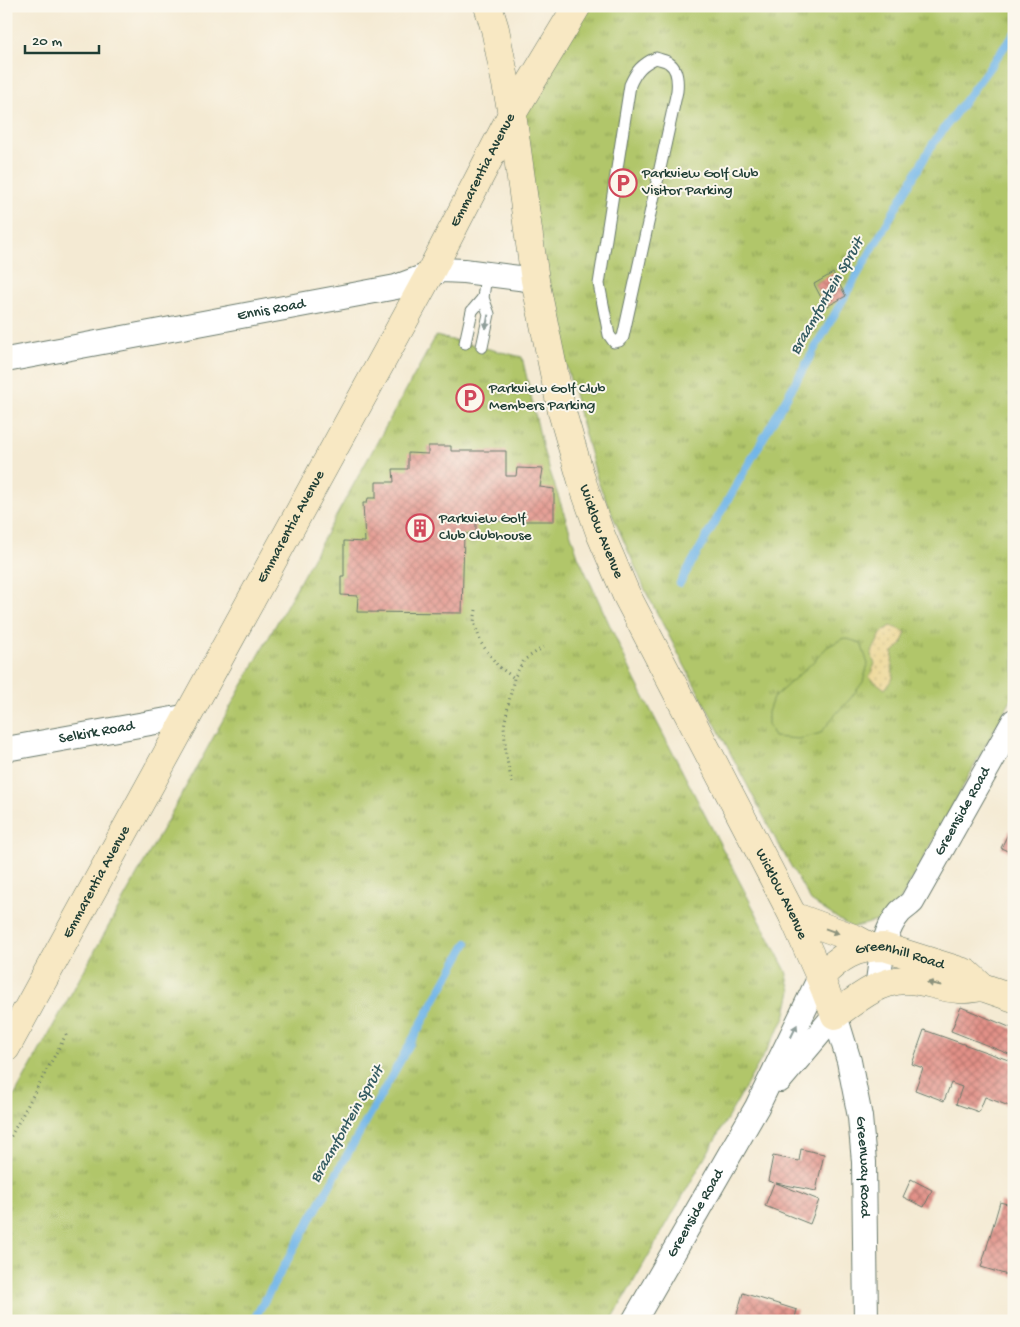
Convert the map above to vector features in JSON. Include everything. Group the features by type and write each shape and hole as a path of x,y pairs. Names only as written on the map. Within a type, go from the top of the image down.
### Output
{"street":[{"name":"Wicklow Avenue","path":"488,6 495,28 512,114 534,280 562,412 572,451 600,533 626,594 793,916 835,1015"},
{"name":"Emmarentia Avenue","path":"6,1048 429,275 512,114 577,6"},
{"name":"Ennis Road","path":"6,360 396,287 442,270 464,271 484,286 534,280"},
{"name":"Selkirk Road","path":"6,749 189,716"},
{"name":"Greenside Road","path":"882,985 884,948 890,928 899,913 912,902 1014,721"},
{"path":"793,916 856,940 884,948"},
{"name":"Greenhill Road","path":"820,977 841,958 859,950 884,948 967,973 982,987"},
{"name":"Greenside Road","path":"634,1321 757,1106 820,977"},
{"name":"Greenhill Road","path":"835,1015 861,996 882,985 905,980 959,989 982,987 1014,998"},
{"name":"Greenside Road","path":"757,1106 835,1015"},
{"name":"Greenway Road","path":"835,1015 849,1061 860,1117 864,1162 866,1321"}],"lane":[{"path":"656,58 670,63 676,70 677,91 623,337 618,341 614,342 609,335 599,284 630,85 634,75 641,66 656,58"},
{"path":"587,285 599,284"},
{"path":"466,343 472,311 484,286"},
{"path":"482,347 489,314 484,286"}],"path":[{"path":"476,610 474,622 481,642 498,666 514,678"},
{"path":"512,782 506,756 504,726 514,678 524,660 545,646"},
{"path":"6,1145 67,1033"}],"green space":[{"path":"573,6 1014,6 1014,694 891,917 852,928 811,901 776,840 647,594 598,482 547,295 512,114"},
{"path":"436,336 522,357 544,453 578,556 635,680 786,971 791,991 785,1018 611,1321 6,1321 6,1111"},
{"path":"844,638 861,643 868,664 863,682 821,733 799,739 774,737 768,724 768,712 773,698 827,647"}],"sand":[{"path":"891,626 906,632 901,645 893,652 893,678 885,689 869,677 875,664 871,654 882,632"}],"building":[{"path":"833,273 846,296 826,307 814,284"},
{"name":"Parkview Golf Club Clubhouse","path":"428,446 451,446 451,451 506,451 506,476 516,476 517,468 543,469 540,487 554,489 554,521 476,521 476,534 464,534 462,613 357,612 358,596 341,595 341,576 344,576 344,541 365,542 363,503 367,503 368,498 376,498 376,482 394,482 393,469 408,469 408,453 428,454"},
{"path":"1014,822 1014,854 1001,848"},
{"path":"961,1007 1014,1029 1012,1037 1014,1038 1014,1056 951,1031"},
{"path":"924,1030 1014,1062 1014,1092 1009,1106 985,1097 979,1112 956,1104 962,1087 951,1083 944,1101 915,1090 923,1068 912,1064"},
{"path":"801,1149 824,1154 816,1191 776,1183 819,1200 810,1224 765,1206 774,1183 768,1181 773,1156 799,1161"},
{"path":"911,1179 932,1190 924,1207 903,1197"},
{"path":"1000,1202 1014,1206 1014,1277 981,1267"},
{"path":"743,1293 797,1310 794,1321 735,1321"}],"waterway":[{"name":"Braamfontein Spruit","path":"680,583 932,145 1014,34"},
{"name":"Braamfontein Spruit","path":"253,1321 467,943"}],"place":[{"name":"Parkview Golf Club Visitor Parking","path":"623,183"},
{"name":"Parkview Golf Club Members Parking","path":"470,398"},
{"name":"Parkview Golf Club Clubhouse","path":"420,528"}]}
